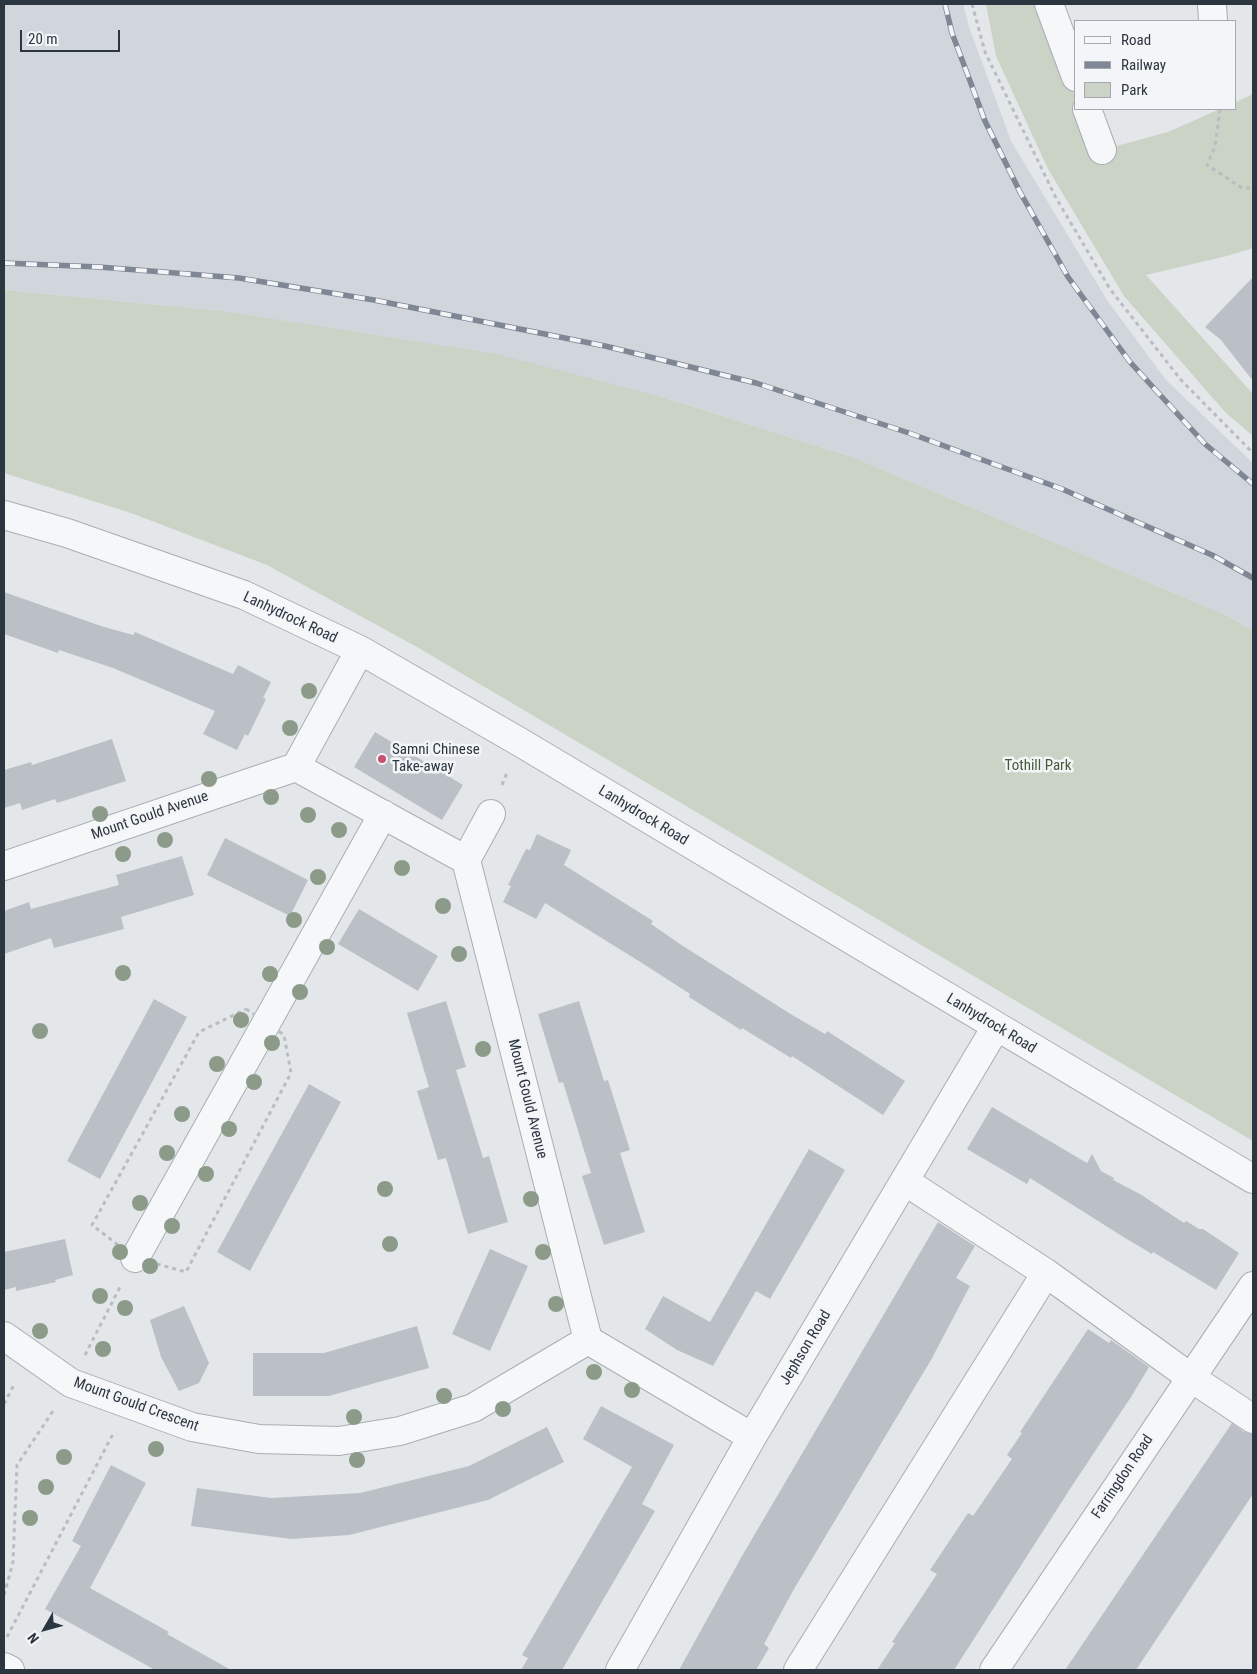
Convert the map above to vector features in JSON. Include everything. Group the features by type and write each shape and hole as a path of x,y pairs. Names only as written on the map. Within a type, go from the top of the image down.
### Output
{"street":[{"path":"1049,4 1074,72"},
{"path":"1212,4 1213,20"},
{"path":"1087,110 1102,150"},
{"name":"Lanhydrock Road","path":"4,514 67,533 244,595 360,650 1253,1179"},
{"path":"360,650 296,767 466,860 491,814"},
{"name":"Mount Gould Avenue","path":"4,866 296,767"},
{"path":"133,1262 383,814"},
{"name":"Mount Gould Avenue","path":"466,860 588,1340"},
{"name":"Jephson Road","path":"620,1670 752,1437 906,1182 996,1027"},
{"path":"906,1182 1046,1273 1190,1377 1253,1419"},
{"path":"798,1670 1046,1273"},
{"name":"Farringdon Road","path":"994,1670 1253,1286"},
{"name":"Mount Gould Crescent","path":"4,1336 71,1383 192,1427 250,1438 339,1441 400,1431 473,1408 588,1340"},
{"path":"588,1340 752,1437"},
{"path":"4,1667 10,1670"}],"path":[{"path":"972,4 985,52 1056,198 1110,289 1181,380 1253,452"},
{"path":"1220,110 1215,147 1207,165 1242,188 1253,188"},
{"path":"491,814 518,742"},
{"path":"4,1595 13,1562 17,1465 71,1383 123,1283"},
{"path":"4,1644 128,1405"}],"shaded area":[{"path":"4,4 963,4 969,27 1011,141 1107,300 1166,380 1253,463 1253,631 1228,616 852,457 662,397 222,311 4,290"}],"green space":[{"path":"986,4 1040,4 1074,90 1074,110 1077,110 1102,150 1168,132 1218,110 1237,110 1237,102 1253,94 1253,248 1146,275 1253,394 1253,436 1225,412 1124,296 1048,169 996,56"},
{"name":"Tothill Park","path":"4,290 222,311 496,354 662,397 852,457 1228,616 1253,631 1253,1141 417,647 267,565 131,513 4,473"}],"building":[{"path":"1253,277 1253,381 1221,340 1205,327"},
{"path":"4,592 101,626 133,635 135,632 233,674 238,665 271,682 263,698 266,699 248,736 245,734 237,750 203,734 215,711 113,668 59,650 58,653 4,634"},
{"path":"375,732 463,785 442,820 354,767"},
{"path":"112,739 126,781 57,803 55,799 22,810 20,803 4,808 4,770 31,762 32,765"},
{"path":"537,834 571,850 564,865 653,921 651,924 683,946 789,1013 825,1034 827,1031 905,1081 883,1115 792,1056 791,1058 742,1028 741,1030 689,997 690,994 545,903 536,919 503,902 511,886 508,885 526,849 530,850"},
{"path":"225,838 308,880 290,916 207,875"},
{"path":"182,856 194,895 121,917 124,929 54,948 51,938 4,954 4,911 29,902 31,909 119,885 116,875"},
{"path":"359,909 438,956 418,991 338,944"},
{"path":"154,999 187,1017 100,1179 67,1161"},
{"path":"446,1001 466,1067 456,1070 483,1158 489,1156 508,1222 468,1234 446,1158 438,1160 417,1091 429,1087 407,1013"},
{"path":"579,1001 604,1081 608,1080 630,1150 620,1153 645,1232 604,1245 582,1176 591,1173 563,1082 559,1083 538,1014"},
{"path":"309,1084 341,1102 250,1271 217,1252"},
{"path":"992,1107 1087,1163 1092,1154 1101,1171 1114,1178 1113,1180 1140,1194 1184,1223 1186,1221 1199,1229 1203,1229 1239,1253 1216,1290 1153,1252 1152,1254 1125,1238 1030,1178 1027,1184 967,1149"},
{"path":"809,1149 845,1170 770,1299 756,1291 713,1366 677,1350 645,1329 663,1296 710,1322"},
{"path":"938,1222 975,1246 956,1278 970,1286 931,1360 794,1589 764,1644 769,1648 756,1670 679,1670 742,1556"},
{"path":"65,1239 73,1275 55,1280 56,1282 16,1291 16,1287 4,1290 4,1252"},
{"path":"490,1249 528,1266 490,1351 452,1334"},
{"path":"184,1306 209,1363 199,1383 179,1391 161,1357 150,1320"},
{"path":"417,1326 429,1368 329,1396 253,1396 253,1353 324,1353"},
{"path":"1088,1329 1109,1343 1111,1340 1149,1367 1131,1397 954,1670 877,1670 895,1643 892,1642 937,1574 930,1570 968,1513 973,1516 1012,1459 1007,1455 1022,1433 1020,1432"},
{"path":"601,1406 674,1445 642,1504 655,1511 562,1670 521,1670 528,1658 522,1655 632,1467 583,1439"},
{"path":"1232,1423 1244,1432 1253,1434 1253,1494 1136,1670 1065,1670"},
{"path":"547,1427 564,1462 488,1500 349,1535 291,1539 191,1526 197,1488 271,1498 360,1493 469,1466"},
{"path":"111,1465 146,1483 90,1588 169,1632 167,1634 231,1670 155,1670 45,1609 81,1546 72,1541"}],"railway":[{"path":"945,4 952,33 985,121 1020,192 1068,277 1130,362 1205,444 1253,484"},
{"path":"4,263 99,267 239,278 374,300 605,346 756,383 909,433 1062,489 1212,555 1253,578"}],"place":[{"name":"Samni Chinese Take-away","path":"382,759"}]}
